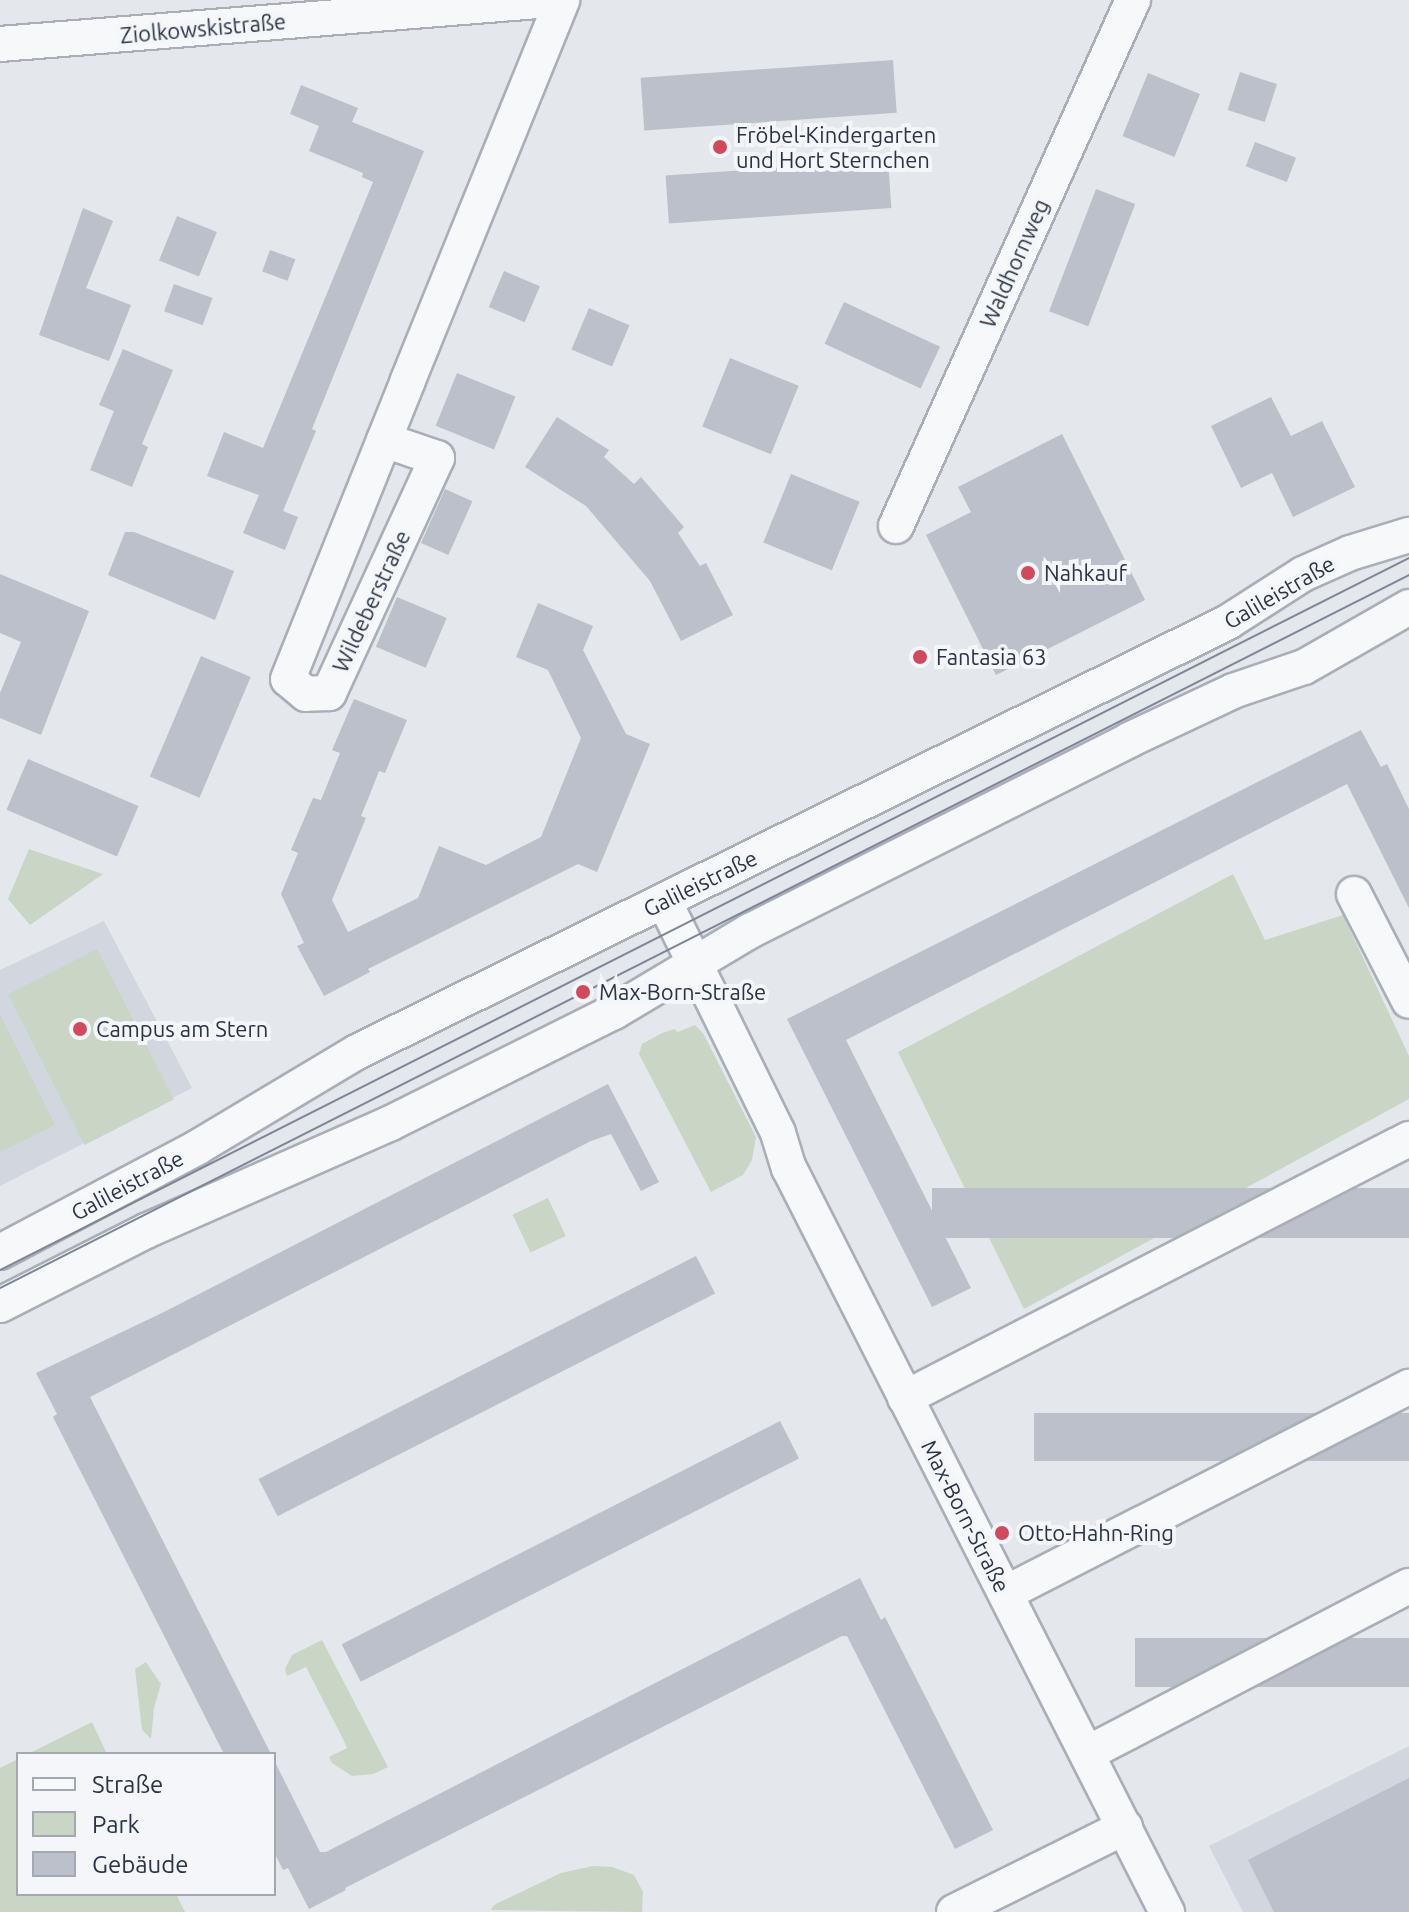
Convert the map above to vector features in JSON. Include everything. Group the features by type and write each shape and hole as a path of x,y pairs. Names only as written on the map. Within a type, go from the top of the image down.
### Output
{"street":[{"name":"Ziolkowskistraße","path":"2,49 550,0"},
{"name":"Wildeberstraße","path":"384,440 437,458 329,693 306,694 288,679 384,440 562,0"},
{"name":"Waldhornweg","path":"896,526 1133,0"},
{"name":"Galileistraße","path":"0,1252 198,1147 357,1052 1228,622 1303,574 1350,553 1409,535"},
{"path":"0,1305 146,1231 391,1123 614,1012 696,966 750,931 1115,747 1233,691 1304,667 1409,607"},
{"path":"1354,894 1409,1001"},
{"name":"Max-Born-Straße","path":"664,901 778,1133 789,1168 1167,1912"},
{"path":"905,1398 1409,1139"},
{"path":"1006,1593 1409,1387"},
{"path":"1088,1753 1409,1586"},
{"path":"954,1912 1125,1827"}],"shaded area":[{"name":"Campus am Stern","path":"104,921 192,1088 0,1186 0,970"},
{"path":"1409,1746 1409,1912 1243,1912 1209,1846"}],"green space":[{"path":"29,849 103,874 30,925 8,899"},
{"path":"1233,874 1265,940 1343,915 1409,1056 1409,1099 1024,1309 898,1052"},
{"path":"97,949 174,1100 85,1145 8,994"},
{"path":"0,1014 55,1125 0,1152"},
{"path":"695,1025 703,1033 756,1137 752,1160 743,1175 711,1192 639,1054 642,1044 662,1033 674,1029 678,1032"},
{"path":"548,1198 566,1236 530,1253 513,1214"},
{"path":"322,1640 388,1767 373,1774 352,1776 332,1763 329,1757 347,1748 306,1667 287,1676 285,1669 292,1655"},
{"path":"146,1662 161,1684 154,1708 151,1739 142,1730 135,1669"},
{"path":"92,1722 106,1752 32,1752"},
{"path":"16,1760 16,1896 177,1896 185,1912 0,1912 0,1768"},
{"path":"593,1866 612,1867 634,1875 643,1892 642,1912 491,1910 494,1905 561,1873"}],"building":[{"path":"893,60 897,113 644,131 641,78"},
{"path":"1240,72 1277,84 1265,122 1228,110"},
{"path":"1148,73 1200,94 1174,157 1123,136"},
{"path":"301,85 358,108 352,122 424,151 312,429 316,431 283,511 298,517 285,550 243,533 259,495 207,476 224,432 263,448 373,182 362,177 363,173 309,151 319,126 290,114"},
{"path":"1255,142 1296,158 1287,182 1246,166"},
{"path":"888,160 891,208 669,223 666,176"},
{"path":"1096,189 1135,204 1088,326 1049,311"},
{"path":"83,208 113,221 86,288 131,305 109,361 39,335"},
{"path":"177,216 217,232 199,277 159,261"},
{"path":"270,250 295,259 288,281 262,272"},
{"path":"504,271 540,286 525,322 489,307"},
{"path":"174,284 213,298 203,325 164,311"},
{"path":"844,302 940,347 921,388 825,344"},
{"path":"589,308 630,325 612,367 571,349"},
{"path":"123,349 173,370 142,444 148,447 132,487 90,470 114,411 99,405"},
{"path":"730,358 799,386 771,454 702,427"},
{"path":"457,373 515,397 494,449 436,426"},
{"path":"1271,397 1291,436 1322,421 1355,487 1293,517 1272,473 1241,488 1211,426"},
{"path":"557,417 609,450 604,457 634,484 641,477 684,527 678,533 700,566 706,563 733,615 681,641 650,581 586,506 525,467"},
{"path":"1062,434 1145,600 996,675 926,535 971,512 958,487"},
{"path":"791,474 860,502 832,570 763,543"},
{"path":"445,489 472,501 448,555 421,543"},
{"path":"125,532 134,532 234,571 215,620 108,575"},
{"path":"0,574 89,611 41,735 0,718 0,693 21,642 0,633"},
{"path":"397,597 447,618 426,668 376,647"},
{"path":"538,603 593,626 583,650 626,734 650,744 597,872 578,864 368,969 370,972 324,996 297,946 304,943 281,894 298,853 291,850 313,798 321,800 340,753 332,750 354,699 407,720 385,773 379,771 361,816 366,818 332,900 348,932 418,898 439,846 486,865 541,837 581,738 548,670 516,657"},
{"path":"201,656 251,677 200,798 150,777"},
{"path":"1361,730 1381,767 1387,764 1409,809 1409,908 1347,784 846,1040 971,1288 932,1307 787,1019"},
{"path":"28,759 138,806 117,857 7,810"},
{"path":"608,1084 659,1182 641,1191 611,1134 591,1141 90,1397 270,1752 223,1752 53,1417 57,1414 36,1373 164,1312"},
{"path":"932,1188 1409,1188 1409,1238 932,1238"},
{"path":"696,1256 715,1293 278,1516 259,1479"},
{"path":"1034,1413 1409,1413 1409,1461 1034,1461"},
{"path":"780,1421 799,1458 361,1682 342,1644"},
{"path":"860,1578 881,1620 885,1617 993,1830 955,1849 847,1636 842,1636 309,1909 288,1868 283,1870 276,1856 276,1764 320,1852 326,1852"},
{"path":"1135,1638 1409,1638 1409,1687 1135,1687"},
{"path":"1409,1778 1409,1912 1274,1912 1248,1860"}],"tram line":[{"path":"0,1270 1409,558"},
{"path":"0,1288 1409,575"}],"place":[{"name":"Fröbel-Kindergarten und Hort Sternchen","path":"720,147"},
{"name":"Nahkauf","path":"1028,573"},
{"name":"Fantasia 63","path":"920,657"},
{"name":"Max-Born-Straße","path":"583,992"},
{"name":"Campus am Stern","path":"80,1029"},
{"name":"Otto-Hahn-Ring","path":"1002,1533"}]}
